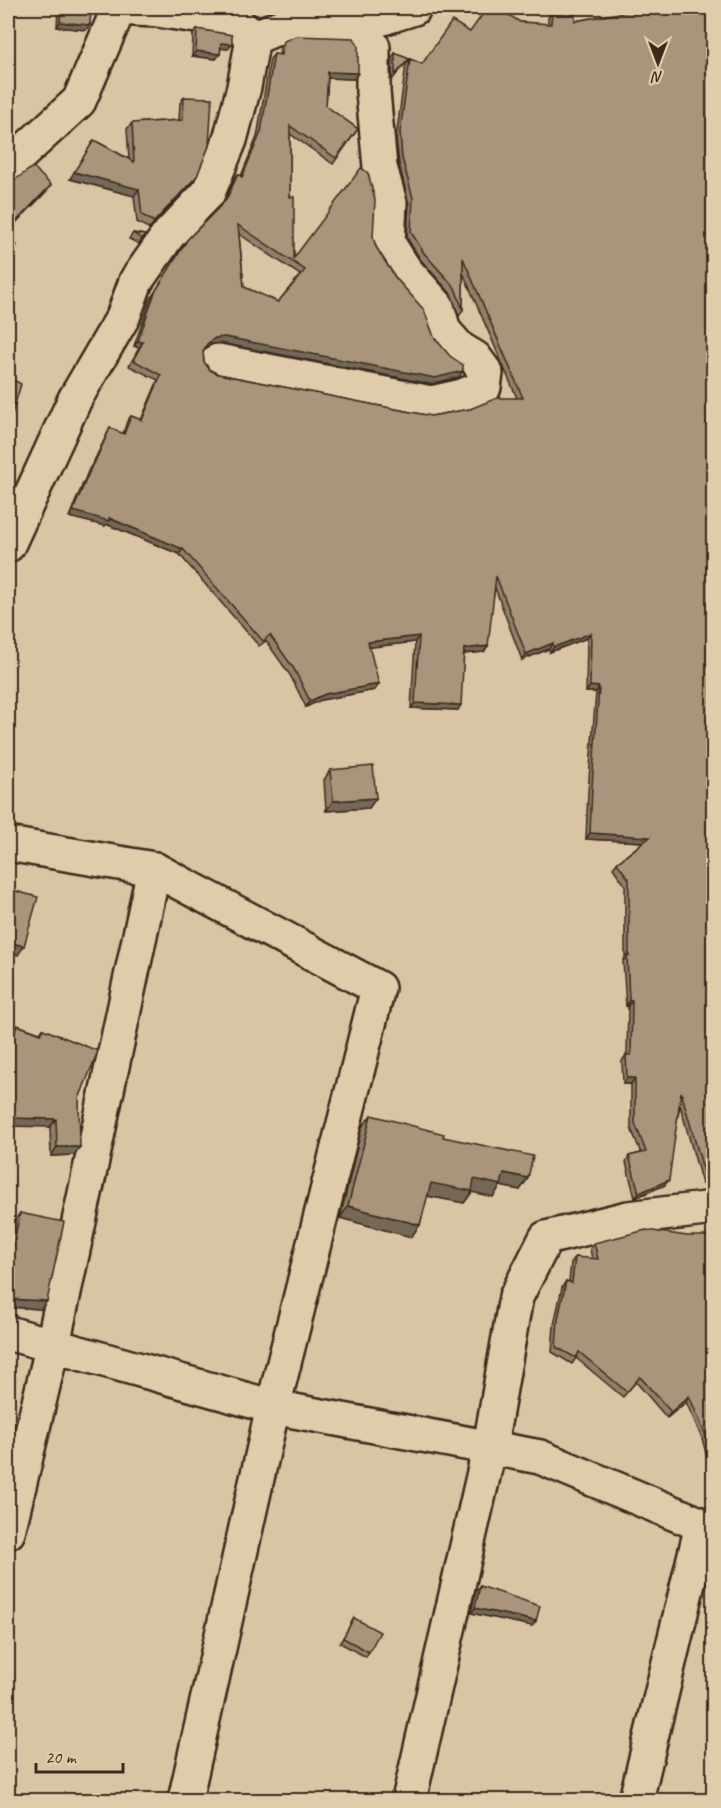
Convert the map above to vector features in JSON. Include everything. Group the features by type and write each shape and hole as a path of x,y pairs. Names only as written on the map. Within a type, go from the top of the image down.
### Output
{"street":[{"path":"8,166 79,101 117,8 157,10 236,22 253,38"},
{"path":"253,38 290,23 361,25 414,8"},
{"path":"218,361 431,403 462,396 484,387 486,373 475,358 460,349 444,331 437,306 405,270 388,243 390,203 380,167 373,92 373,47 361,25"},
{"path":"8,545 75,399 123,317 136,281 169,234 208,193 230,140 244,87 253,38"},
{"path":"8,844 154,869 378,988 273,1407 185,1800"},
{"path":"8,1532 53,1344 154,869"},
{"path":"409,1800 490,1446 516,1298 546,1238 628,1218 714,1208"},
{"path":"8,1333 273,1407 540,1457 702,1525 636,1800"}],"building":[{"path":"8,8 11,8 12,28 10,28 8,62"},
{"path":"61,8 91,8 90,25 60,22"},
{"path":"487,8 498,8 520,22 551,24 552,12 575,13 575,21 625,12 626,8 714,8 714,1178 706,1179 681,1092 669,1180 639,1193 629,1156 646,1152 635,1123 635,1078 627,1078 626,1055 631,1055 632,1000 629,1000 627,955 629,956 629,879 617,863 650,837 590,833 599,687 590,686 591,633 554,647 553,643 526,654 496,576 488,646 464,649 461,705 415,703 419,636 368,642 379,684 325,694 310,701 294,669 270,635 263,641 183,549 109,518 109,521 73,511 110,428 124,434 131,416 142,420 161,375 133,360 143,342 138,341 155,292 187,240 226,200 238,174 242,177 261,132 274,54 281,55 284,41 296,36 354,38 358,46 358,73 328,72 326,106 358,129 336,158 290,126 290,197 294,197 294,258 361,168 368,173 375,200 373,237 376,247 395,277 424,310 434,337 450,356 463,365 463,371 435,378 225,337 215,338 207,344 203,352 204,362 210,370 218,374 431,416 470,409 497,398 523,398 463,258 463,310 455,288 424,253 411,232 413,198 402,158 400,132 410,59 422,64 452,21 470,32","holes":["238,225 305,270 278,302 244,287"]},
{"path":"197,29 232,35 232,44 221,43 220,54 196,51"},
{"path":"395,53 409,59 395,75"},
{"path":"184,97 212,98 209,146 197,176 154,222 142,215 139,189 74,172 94,140 134,162 132,123 183,120"},
{"path":"33,167 51,185 8,230 8,178 16,179"},
{"path":"133,233 145,235 142,239"},
{"path":"8,242 17,245 8,263"},
{"path":"8,377 21,384 10,421 8,421"},
{"path":"373,766 376,798 333,801 330,770"},
{"path":"8,889 38,897 24,946 8,942"},
{"path":"17,1025 41,1034 43,1029 98,1051 79,1099 80,1147 57,1147 56,1119 8,1118 8,1030 15,1032"},
{"path":"371,1115 444,1134 443,1137 533,1156 528,1178 504,1173 501,1185 474,1179 472,1191 431,1183 420,1225 348,1206"},
{"path":"20,1213 64,1222 47,1301 8,1299 8,1271"},
{"path":"646,1230 687,1236 710,1236 710,1257 714,1257 714,1456 712,1456 689,1396 671,1412 640,1377 627,1392 579,1352 576,1358 556,1347 558,1319 566,1281 572,1283 575,1257 598,1259 594,1243"},
{"path":"480,1586 540,1606 536,1621 475,1608"},
{"path":"354,1618 380,1632 369,1652 343,1638"}]}
